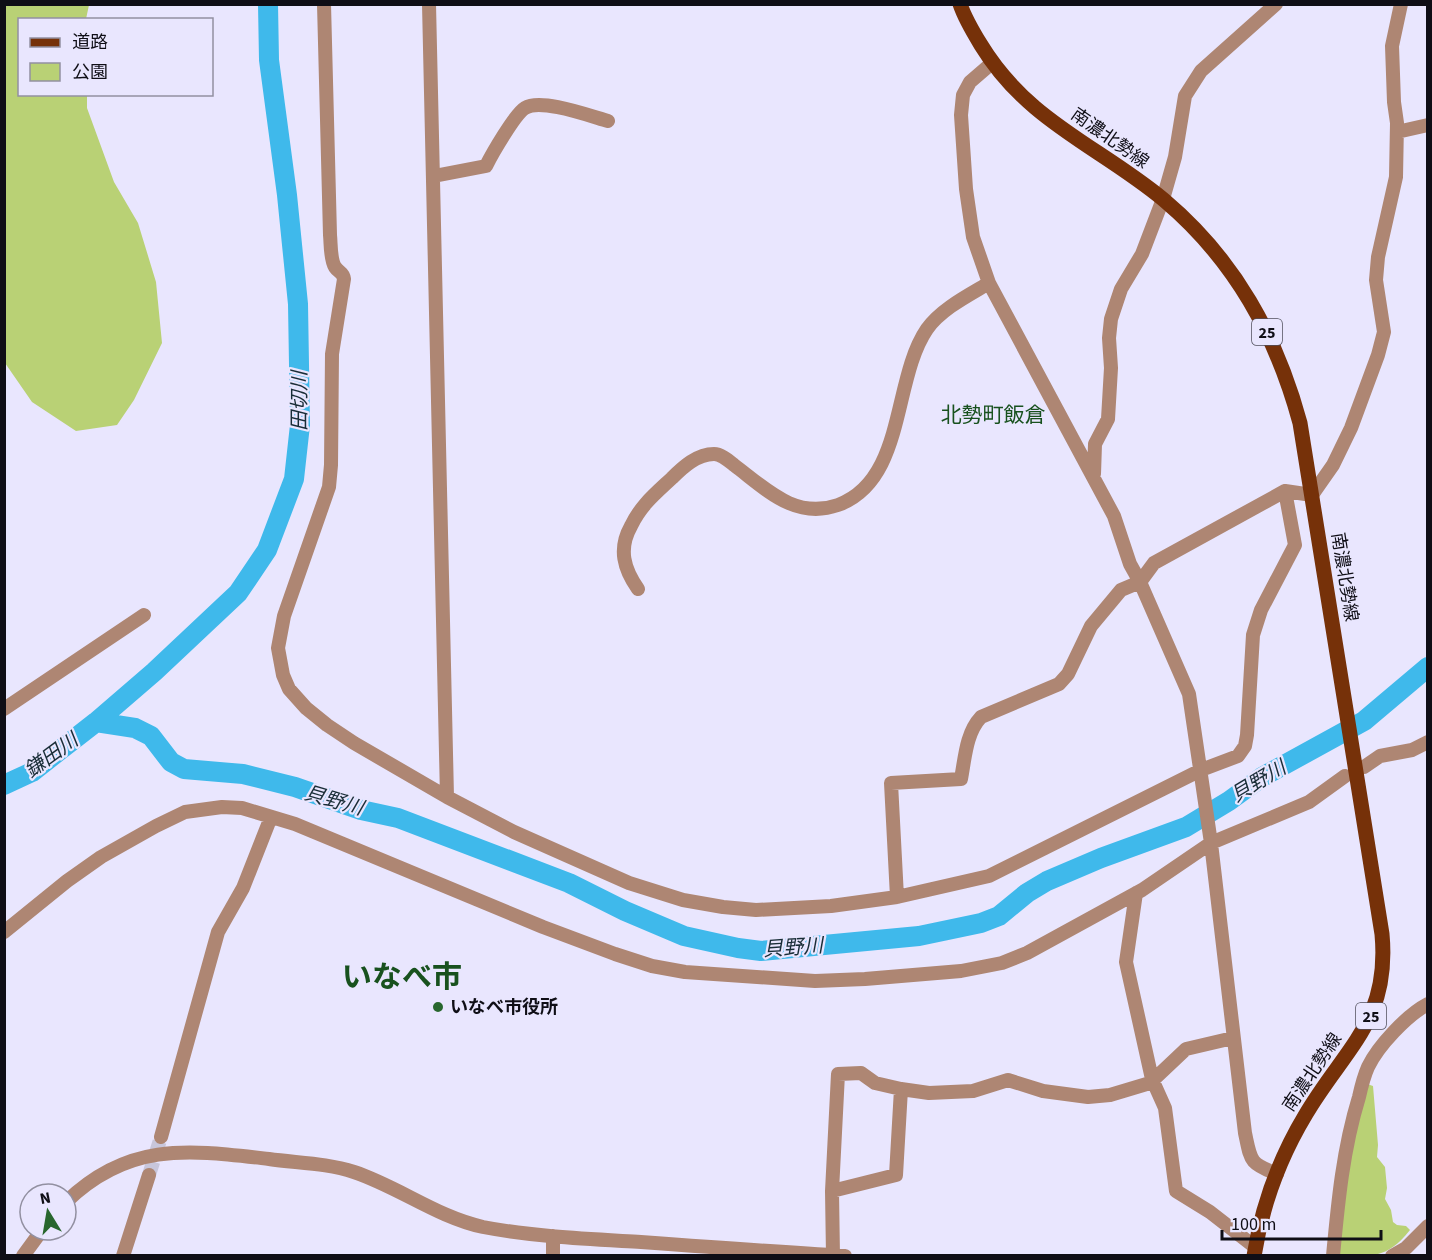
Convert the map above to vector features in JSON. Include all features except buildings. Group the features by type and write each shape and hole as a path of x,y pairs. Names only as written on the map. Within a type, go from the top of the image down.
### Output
{"main road":[{"name":"南濃北勢線","path":"960,4 992,63 1026,101 1163,199 1219,256 1238,282 1271,338 1284,368 1300,423 1344,692 1359,763 1384,952 1376,1003 1362,1033 1295,1133 1276,1174 1261,1222 1255,1251"}],"street":[{"path":"324,4 330,235 333,262 335,267 344,274 344,279 332,354 331,465 328,487 284,616 278,648 283,675 289,689 306,708 354,743 514,832 629,883 683,900 723,907 756,910 831,906 897,897 989,876 1201,770 1238,756 1245,746 1247,735 1253,635 1261,610 1295,544 1285,491"},
{"path":"429,4 447,796"},
{"path":"1094,477 1095,444 1108,419 1111,368 1108,338 1111,319 1121,289 1142,254 1163,199 1175,157 1185,96 1201,71 1276,4"},
{"path":"897,897 891,783 962,779 966,749 975,724 981,717 1059,684 1068,674 1091,626 1121,590 1140,582 1154,563 1285,491 1312,495 1332,465 1351,428 1384,332 1376,280 1378,257 1395,177 1397,132 1392,46 1401,4"},
{"path":"992,63 970,82 963,95 961,116 966,189 973,237 989,283 1113,516 1130,564 1189,694 1201,770 1245,1133 1251,1158 1259,1167 1276,1174"},
{"path":"434,176 486,166 498,142 525,108 540,104 608,121"},
{"path":"1397,132 1428,125"},
{"path":"638,589 627,574 624,554 627,532 640,508 683,467 699,457 716,454 726,459 795,507 810,510 838,505 858,494 871,482 881,464 917,347 928,327 946,310 989,283"},
{"path":"4,709 144,615"},
{"path":"1359,763 1412,750 1428,742"},
{"path":"4,932 67,881 101,857 185,812 222,807 242,808 295,824 543,927 652,966 696,973 815,981 960,971 1002,963 1027,953 1136,894 1210,843 1310,802 1345,776"},
{"path":"161,1137 218,932 243,888 271,817"},
{"path":"1136,894 1126,962 1152,1079 1165,1108 1176,1191 1210,1212 1255,1251"},
{"path":"1333,1256 1339,1197 1351,1124 1368,1067 1380,1049 1404,1023 1428,1004"},
{"path":"833,1255 832,1191 838,1074 861,1073 875,1083 901,1089 949,1094 973,1091 1008,1080 1043,1091 1088,1097 1110,1095 1150,1083 1186,1049 1233,1038"},
{"path":"832,1191 896,1175 901,1089"},
{"path":"78,1190 104,1172 130,1161 161,1153 208,1152 326,1166 352,1172 382,1183 441,1212 481,1226 553,1236 845,1256"},
{"path":"123,1256 149,1175"},
{"path":"1392,1256 1406,1248 1428,1226"},
{"path":"553,1236 553,1256"},
{"path":"23,1256 33,1242"}],"green space":[{"path":"4,5 89,5 86,18 18,18 18,96 87,96 87,108 114,182 138,223 156,282 162,343 134,400 117,425 76,431 32,402 5,363"},
{"path":"1367,1084 1373,1086 1377,1157 1385,1167 1387,1188 1385,1199 1391,1210 1393,1222 1406,1226 1410,1230 1394,1247 1378,1254 1337,1256 1351,1152"}],"waterway":[{"name":"田切川","path":"4,785 32,772 96,722 154,672 238,593 267,550 294,479 300,425 298,304 287,195 269,60 268,4"},
{"name":"貝野川","path":"96,722 135,728 151,736 171,762 184,769 243,774 295,787 361,810 398,818 569,883 625,911 684,936 761,951 919,936 981,923 999,916 1027,893 1047,881 1101,858 1186,827 1229,801 1262,777 1364,721 1428,667"}],"tunnel":[{"path":"149,1175 161,1137"}],"place":[{"name":"いなべ市役所","path":"438,1007"}],"district":[{"name":"北勢町飯倉","path":"993,415"},
{"name":"いなべ市","path":"402,977"}],"water label":[{"name":"鎌田川","path":"51,755"}]}
